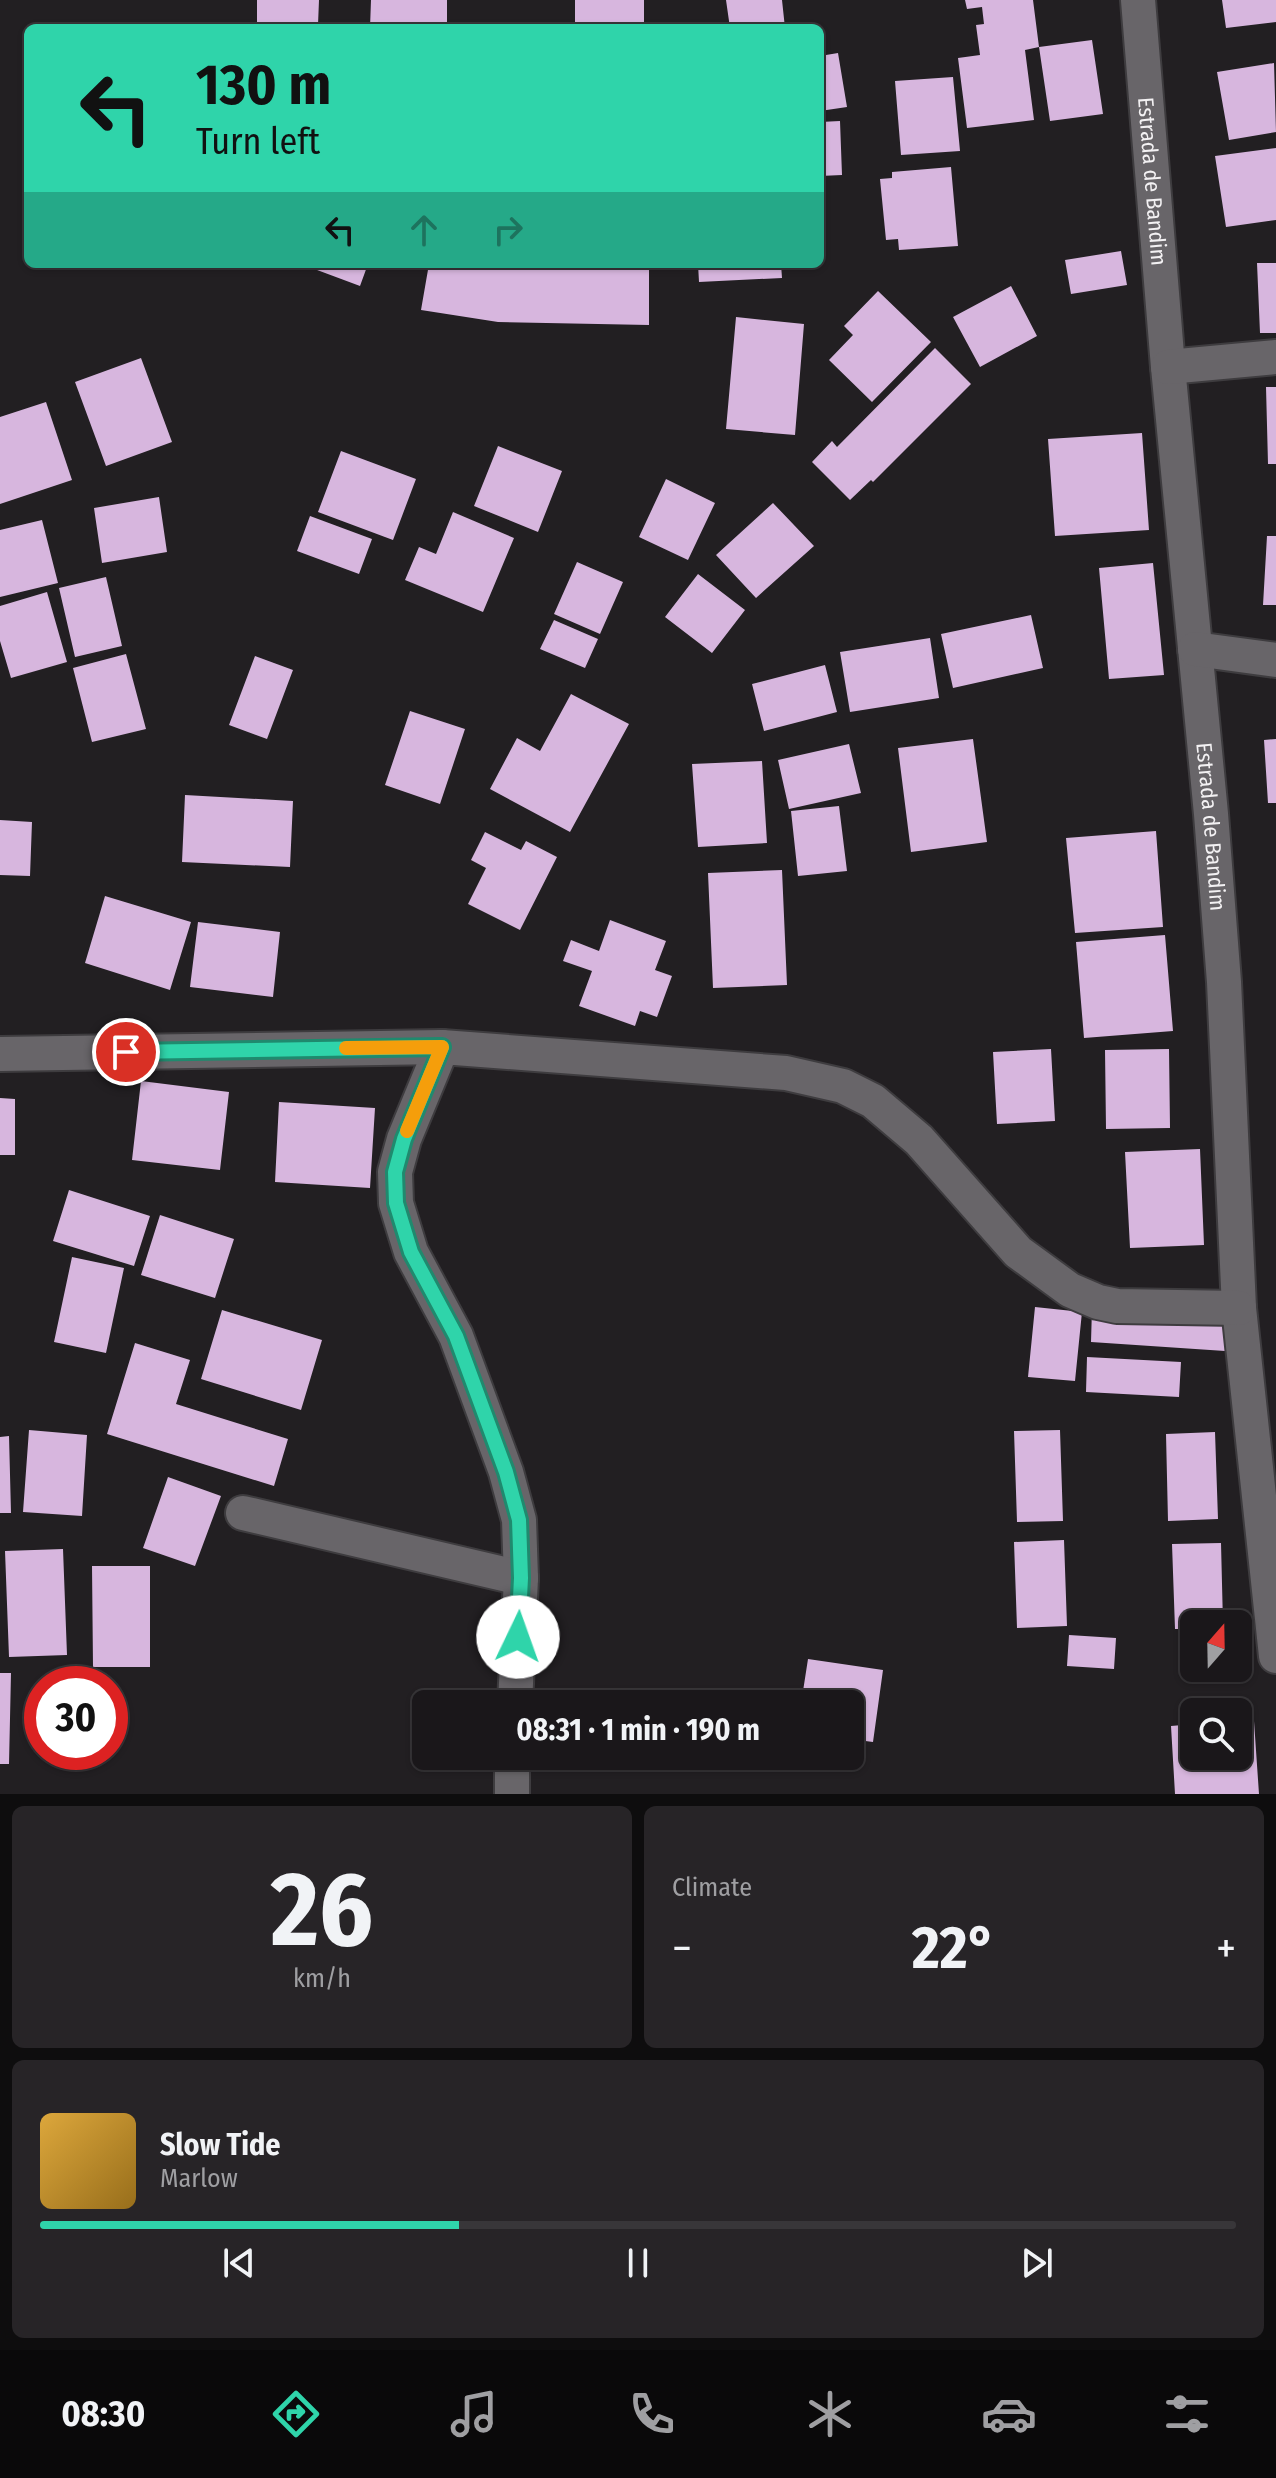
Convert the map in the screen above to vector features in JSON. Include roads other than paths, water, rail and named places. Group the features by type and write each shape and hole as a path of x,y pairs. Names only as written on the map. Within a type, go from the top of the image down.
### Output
{"street":[{"name":"Estrada de Bandim","path":"1138,0 1224,982 1239,1308 1276,1656"},
{"path":"1168,367 1276,357"},
{"path":"1195,649 1276,660"},
{"path":"442,1047 404,1139 395,1172 396,1203 411,1252 456,1336 506,1472 519,1520 521,1578 516,1690"},
{"path":"0,1054 442,1047 786,1073 843,1086 873,1101 919,1140 1018,1252 1070,1290 1117,1306 1239,1308"},
{"path":"243,1513 521,1578"},
{"path":"512,1770 512,1794"}]}
